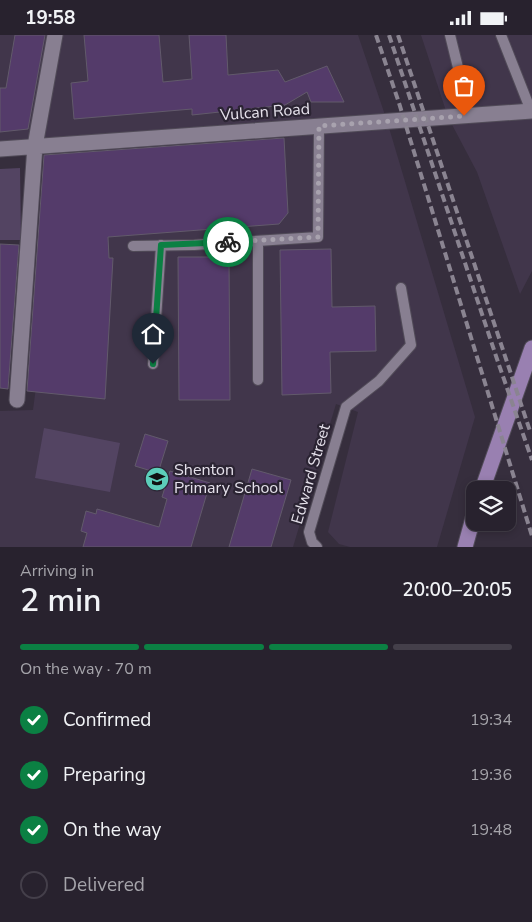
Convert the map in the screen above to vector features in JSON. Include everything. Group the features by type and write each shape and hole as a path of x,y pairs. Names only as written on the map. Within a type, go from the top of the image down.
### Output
{"main road":[{"path":"485,481 532,348"},
{"path":"465,547 469,531"}],"street":[{"path":"17,400 35,146 55,35"},
{"name":"Vulcan Road","path":"0,149 532,111"}],"lane":[{"path":"450,35 464,92"},
{"path":"501,35 532,111"},
{"path":"134,246 318,237 319,126"},
{"path":"258,241 258,381"},
{"path":"153,364 161,245"},
{"name":"Edward Street","path":"318,547 312,542 309,532 346,407 379,381 412,345 400,288"}],"shaded area":[{"path":"0,35 358,35 387,121 475,417 437,547 350,547 339,544 328,532 358,412 336,404 293,547 0,547 0,411 33,410 64,172 379,123 0,149"},
{"path":"421,35 532,35 532,271 520,294 477,172 448,117"},
{"path":"20,168 21,240 0,240 0,169"},
{"path":"44,428 120,443 110,492 35,478"}],"building":[{"path":"15,35 45,35 28,129 0,132 0,88 6,88"},
{"path":"84,35 159,35 163,82 192,79 189,35 226,35 228,75 278,70 285,82 327,66 344,102 311,102 307,92 285,105 192,115 192,109 74,119 71,83 88,81"},
{"path":"284,138 288,213 279,224 108,237 109,258 113,258 105,399 27,391 44,155"},
{"path":"0,244 19,245 8,389 0,388"},
{"path":"331,249 332,307 375,306 376,351 330,352 331,393 282,395 280,250"},
{"path":"178,257 229,257 230,400 179,400"},
{"path":"145,434 168,441 158,473 135,466"},
{"path":"252,469 291,480 271,547 229,547"},
{"path":"170,471 210,483 191,547 83,547 87,533 81,531 86,511 96,514 97,509 159,527 167,499 162,497"}],"railway":[{"path":"376,35 399,103 532,536"},
{"path":"389,35 532,460"},
{"path":"398,35 530,431"}],"way so far":[{"path":"228,242 318,237 319,126 464,116"}],"place":[{"name":"Shenton Primary School","path":"157,479"}],"route":[{"path":"153,364 161,245 228,242"}]}
